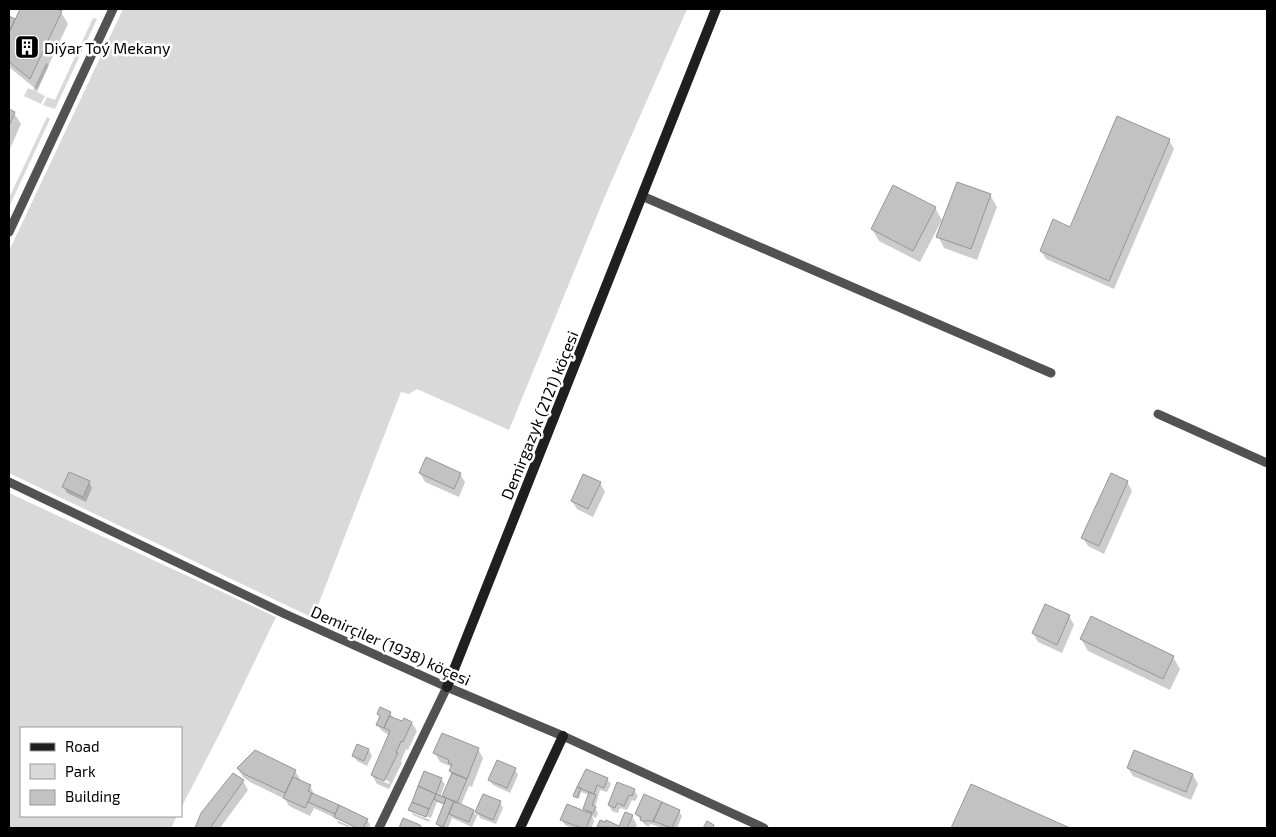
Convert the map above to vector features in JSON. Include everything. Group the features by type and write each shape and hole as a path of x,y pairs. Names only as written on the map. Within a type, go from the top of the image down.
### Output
{"street":[{"path":"9,232 113,9"},
{"name":"Demirgazyk (2121) köçesi","path":"380,828 447,687 716,9"},
{"path":"642,196 1051,373"},
{"path":"1158,414 1267,463"},
{"name":"Demirçiler (1938) köçesi","path":"9,482 285,614 447,687 563,736 764,828"},
{"path":"520,828 563,736"}],"green space":[{"path":"123,9 687,9 605,196 509,430 417,389 409,394 401,392 313,618 9,473 9,251"},
{"path":"93,18 97,19 55,109 43,105 47,97 55,100"},
{"path":"46,63 49,65 37,92 45,96 41,104 24,96 28,88 33,90"},
{"path":"47,117 50,119 9,207 9,198"},
{"path":"9,493 276,617 222,729 182,806 182,727 20,727 20,817 176,817 171,828 9,828"}],"building":[{"name":"Diýar Toý Mekany","path":"20,9 57,9 62,11 30,79 9,62 9,33"},
{"path":"9,16 15,19 9,33"},
{"path":"9,109 15,112 9,126"},
{"path":"1117,116 1170,139 1109,281 1040,251 1053,219 1070,227"},
{"path":"957,182 991,194 971,249 936,237"},
{"path":"893,185 936,207 913,251 871,229"},
{"path":"426,457 461,473 454,489 419,473"},
{"path":"69,472 90,481 83,497 62,487"},
{"path":"1111,473 1128,481 1099,546 1081,538"},
{"path":"583,474 601,482 588,509 571,501"},
{"path":"1045,604 1070,615 1057,645 1032,633"},
{"path":"1091,616 1174,656 1163,679 1080,639"},
{"path":"380,707 391,712 384,728 376,725 380,716 377,714"},
{"path":"389,716 402,721 404,718 412,722 403,742 401,741 396,753 398,753 384,781 371,775 390,731 384,728"},
{"path":"442,733 479,748 467,779 449,771 452,764 448,763 449,760 433,753"},
{"path":"357,744 369,749 364,761 352,756"},
{"path":"255,750 296,770 285,793 244,774 237,768"},
{"path":"1134,750 1193,774 1186,792 1127,768"},
{"path":"497,760 516,768 507,788 488,780"},
{"path":"586,769 608,778 604,788 597,785 594,794 577,787"},
{"path":"424,771 442,778 436,794 418,786"},
{"path":"233,773 244,780 210,828 195,828 201,813"},
{"path":"452,773 467,779 457,803 442,796"},
{"path":"293,777 311,785 308,791 312,793 305,808 283,798"},
{"path":"617,782 635,789 632,796 629,795 624,806 617,803 615,808 608,805"},
{"path":"971,784 1070,828 951,828"},
{"path":"418,786 436,794 429,809 412,802"},
{"path":"577,787 581,788 577,798 573,796"},
{"path":"589,792 596,795 592,805 596,807 593,813 583,809"},
{"path":"312,793 339,805 335,814 308,802"},
{"path":"436,794 446,798 444,804 434,799"},
{"path":"483,794 501,801 493,820 475,812"},
{"path":"644,794 662,802 653,822 640,820 641,817 635,814"},
{"path":"446,798 454,801 443,827 436,824"},
{"path":"454,801 474,810 469,822 449,814"},
{"path":"412,802 429,809 426,817 408,810"},
{"path":"662,802 680,810 672,828 653,821"},
{"path":"567,804 592,814 586,828 560,820"},
{"path":"339,805 368,819 363,828 357,828 334,817"},
{"path":"625,812 633,815 627,828 597,827 600,820 605,822 606,820 619,826"},
{"path":"403,818 420,825 422,828 399,828"},
{"path":"707,821 714,825 713,828 703,828"}],"place":[{"name":"Diýar Toý Mekany","path":"27,47"}]}
